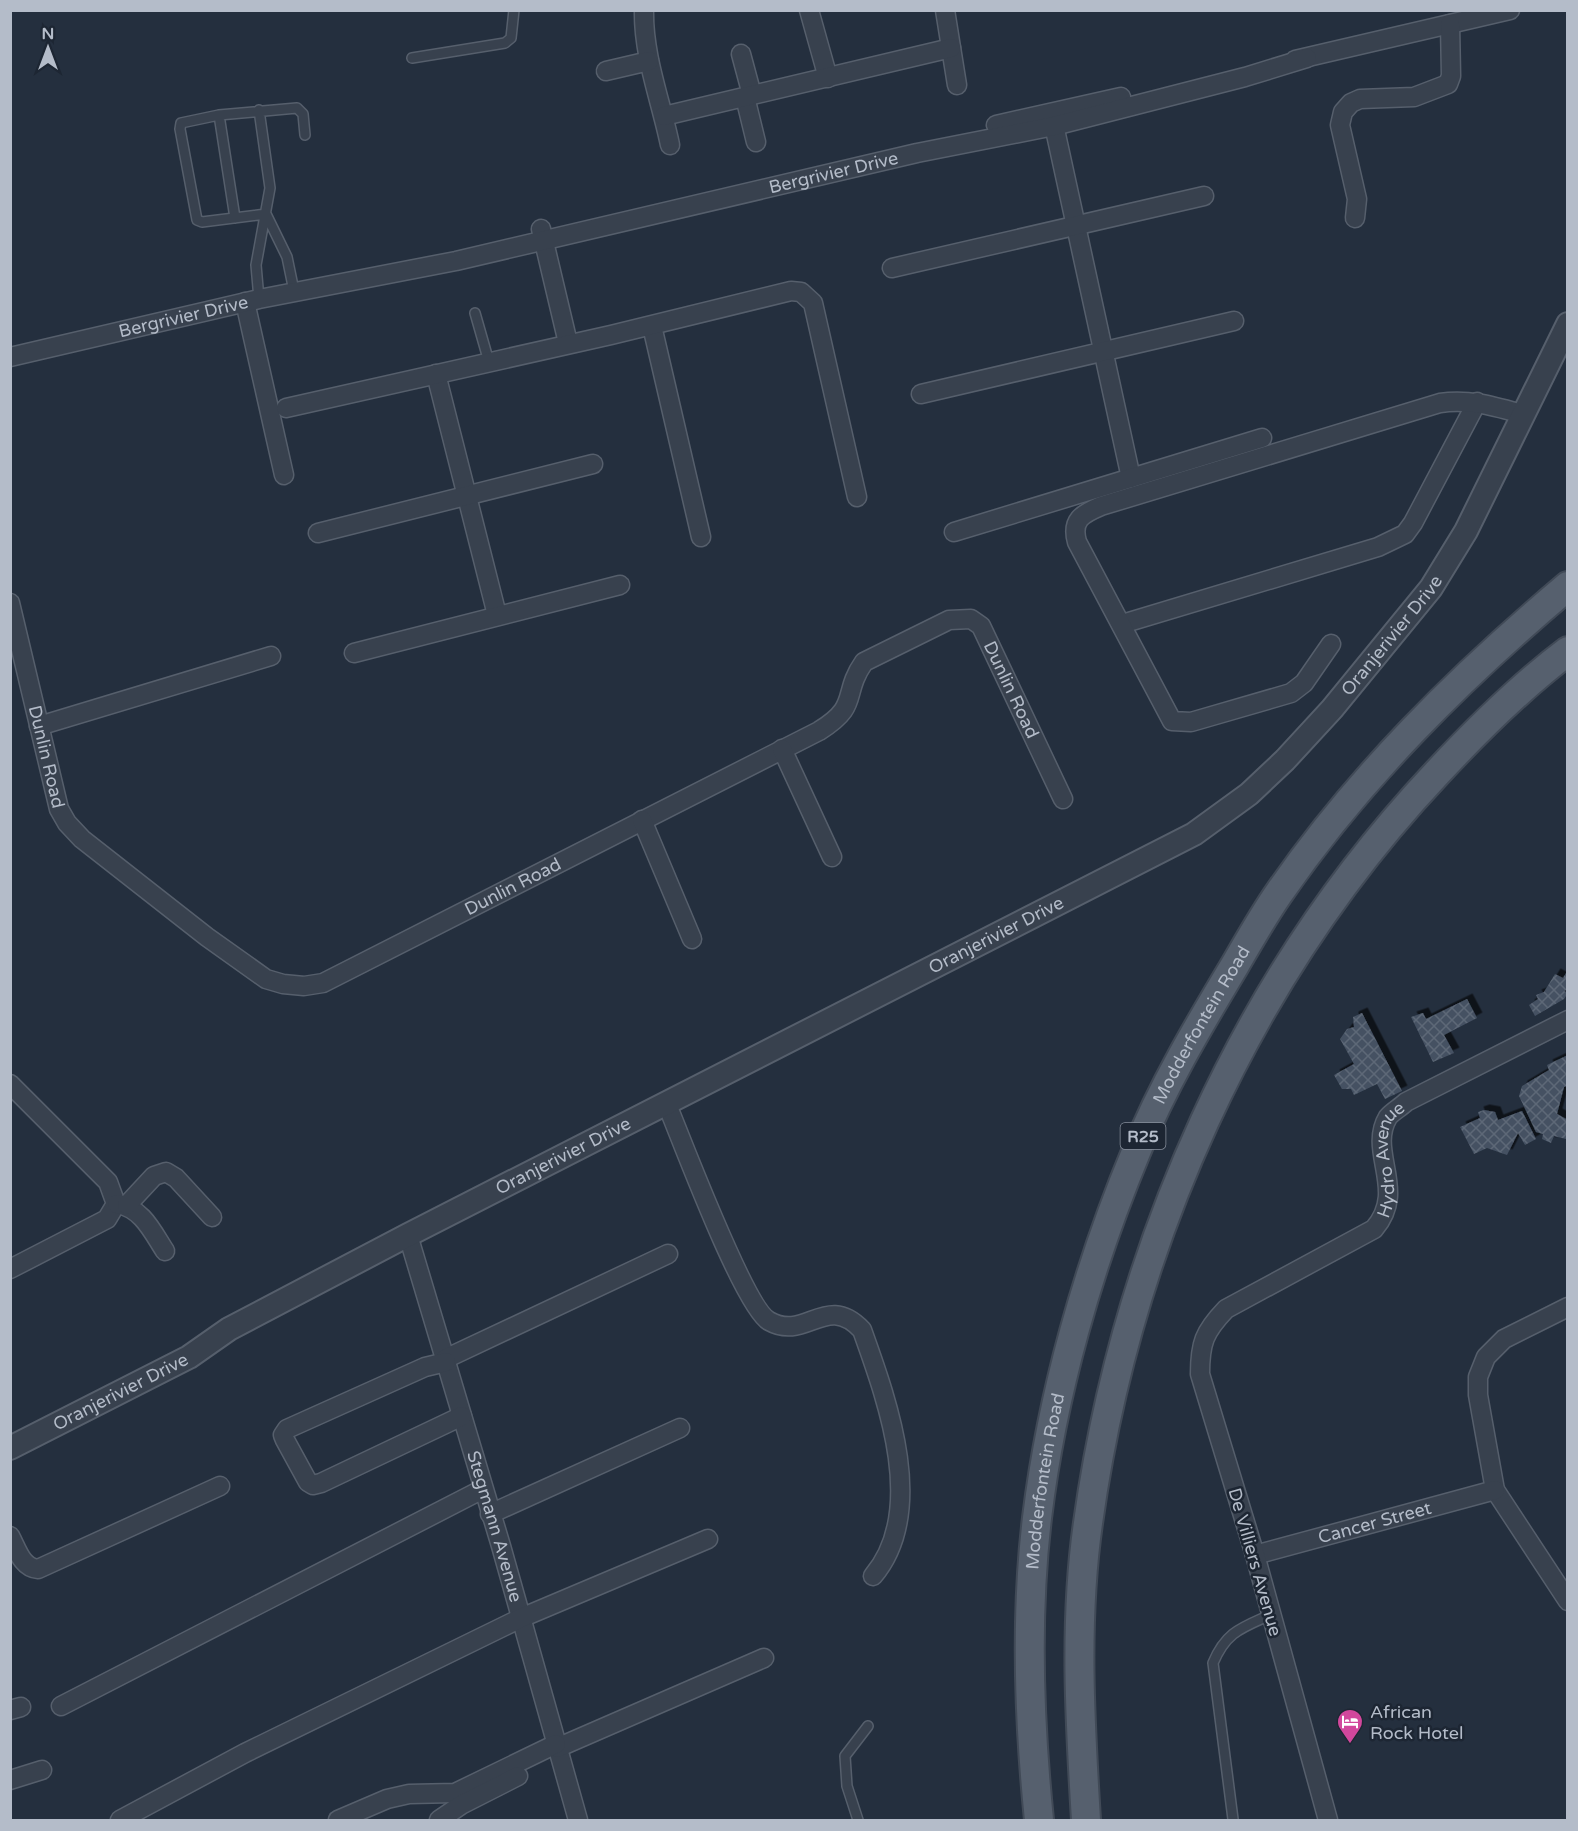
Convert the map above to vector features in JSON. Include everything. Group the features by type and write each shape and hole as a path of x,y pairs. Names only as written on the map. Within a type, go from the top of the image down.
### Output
{"main road":[{"name":"Modderfontein Road","path":"1039,1821 1032,1753 1030,1632 1037,1519 1055,1415 1089,1282 1136,1150 1195,1032 1279,893 1356,794 1420,721 1485,657 1568,586"},
{"name":"R25","path":"1086,1821 1080,1639 1087,1526 1104,1423 1139,1290 1189,1156 1224,1079 1276,986 1332,900 1397,815 1461,747 1547,667 1568,651"}],"street":[{"path":"644,10 649,61 670,146"},
{"path":"809,10 828,78"},
{"path":"945,10 957,85"},
{"name":"Bergrivier Drive","path":"10,357 294,291 456,261 543,235 1053,119 1252,67 1307,58 1510,10"},
{"path":"1355,218 1357,198 1340,125 1343,112 1350,103 1360,99 1414,97 1448,84 1451,76 1450,24"},
{"path":"664,116 951,48"},
{"path":"741,54 756,142"},
{"path":"606,71 649,61"},
{"path":"1053,119 1131,478"},
{"path":"892,268 1204,196"},
{"path":"543,235 568,343"},
{"path":"286,408 652,326 790,291 801,292 813,303 857,497"},
{"path":"252,301 284,475"},
{"path":"921,394 1234,321"},
{"name":"Oranjerivier Drive","path":"10,1432 169,1353 229,1329 666,1102 1194,834 1249,794 1332,709 1431,588 1466,531 1568,324"},
{"path":"652,326 701,537"},
{"path":"436,375 497,615"},
{"path":"1330,644 1304,683 1291,693 1191,722 1172,721 1077,542 1074,531 1076,521 1083,513 1440,404 1460,400 1477,402 1522,414"},
{"path":"1122,624 1378,547 1405,534 1477,402"},
{"path":"954,532 1262,438"},
{"path":"318,533 593,464"},
{"path":"354,653 620,585"},
{"name":"Dunlin Road","path":"10,603 59,809 67,824 82,839 207,937 266,979 283,984 304,986 323,983 838,720 849,705 857,672 864,662 950,620 971,618 987,635 1062,799"},
{"path":"39,726 271,656"},
{"path":"782,749 832,857"},
{"path":"642,820 692,939"},
{"name":"Hydro Avenue","path":"1226,1309 1374,1229 1385,1216 1387,1179 1383,1134 1388,1117 1406,1102 1568,1020"},
{"path":"10,1083 108,1182 121,1205 141,1214 165,1251"},
{"path":"666,1102 725,1243 757,1310 769,1321 786,1326 803,1324 835,1314 850,1317 862,1330 898,1447 901,1476 898,1516 891,1547 886,1561 873,1576"},
{"path":"10,1269 107,1219 154,1176 166,1172 176,1178 212,1217"},
{"name":"Stegmann Avenue","path":"408,1235 521,1618 578,1821"},
{"path":"462,1416 313,1485 308,1482 283,1435 287,1429 445,1360 668,1254"},
{"path":"1568,1307 1504,1339 1485,1357 1478,1377 1478,1395 1495,1491 1568,1601"},
{"name":"De Villiers Avenue","path":"1226,1309 1209,1326 1200,1350 1200,1374 1254,1555 1328,1821"},
{"name":"Oranjerivier Drive","path":"10,1448 189,1357 229,1329"},
{"path":"490,1514 680,1428"},
{"path":"10,1536 25,1563 31,1569 38,1569 219,1486"},
{"path":"61,1706 483,1489"},
{"name":"Cancer Street","path":"1254,1555 1495,1491"},
{"path":"120,1821 245,1753 521,1618 708,1539"},
{"path":"338,1821 387,1799 409,1794 455,1793 764,1658"},
{"path":"439,1821 461,1805 558,1749"},
{"path":"10,1780 42,1770"}],"lane":[{"path":"412,58 505,43 512,38 514,10"},
{"path":"266,214 202,222 194,218 180,129 183,120 259,110 300,109 303,114 305,135"},
{"path":"252,301 270,188 259,110"},
{"path":"219,115 235,218"},
{"path":"266,214 287,257 294,291"},
{"path":"475,313 489,362"},
{"path":"1233,1820 1213,1663 1221,1645 1240,1628 1270,1615"},
{"path":"858,1821 847,1786 845,1756 868,1726"}],"building":[{"path":"1568,970 1568,989 1564,991 1568,993 1564,999 1535,1016 1529,1005 1538,999 1536,995 1544,992 1555,974 1563,978"},
{"path":"1467,999 1477,1018 1444,1035 1454,1053 1433,1062 1411,1017 1423,1013 1426,1019"},
{"path":"1362,1013 1402,1091 1385,1099 1377,1084 1354,1095 1351,1089 1342,1089 1334,1075 1354,1064 1340,1039 1347,1029 1354,1027 1353,1017"},
{"path":"1568,1055 1568,1085 1564,1087 1557,1114 1568,1120 1568,1133 1566,1139 1554,1136 1551,1143 1542,1139 1543,1134 1536,1132 1519,1096 1522,1086 1549,1070 1547,1065"},
{"path":"1484,1110 1495,1112 1498,1120 1522,1111 1536,1139 1525,1145 1518,1133 1507,1155 1487,1148 1474,1154 1460,1127 1480,1118 1478,1112"}],"place":[{"name":"African Rock Hotel","path":"1350,1745"}]}
